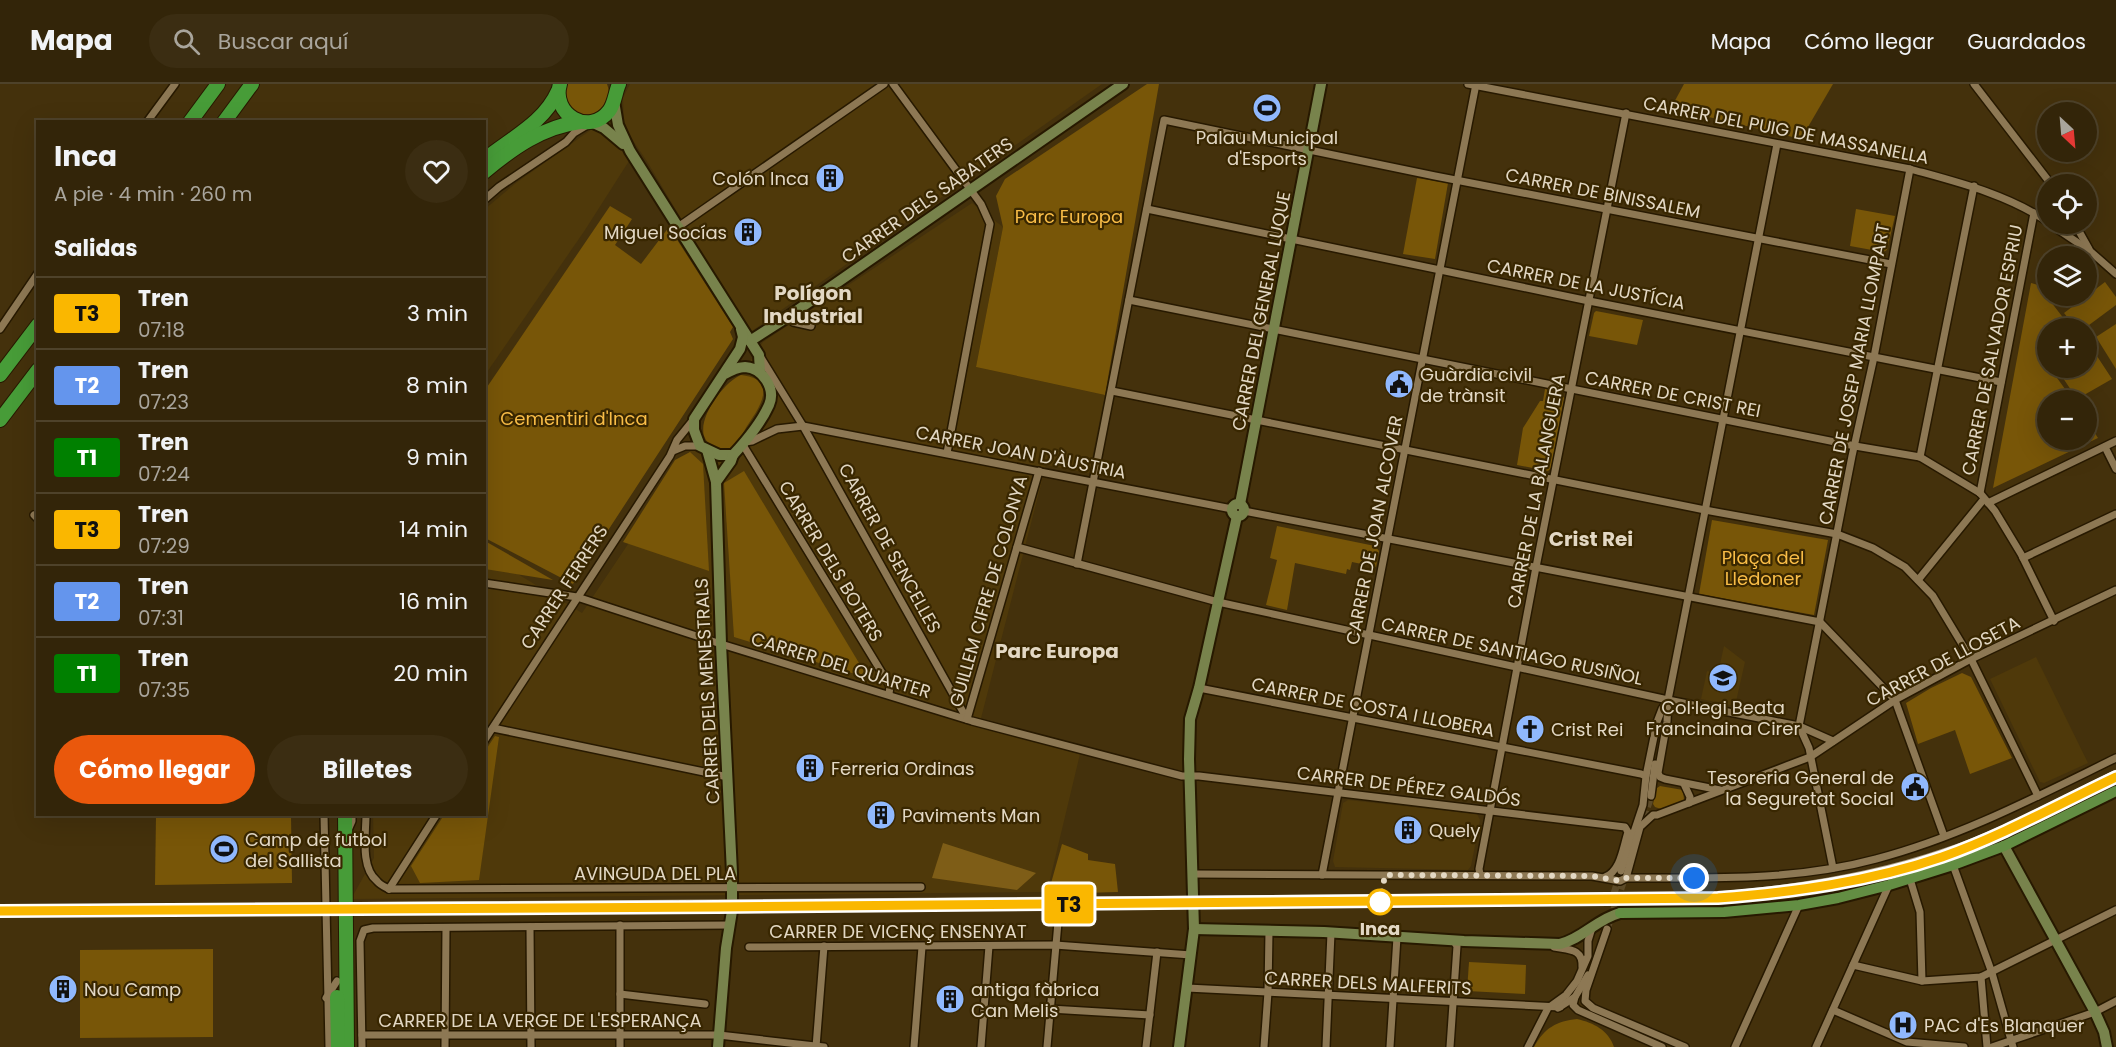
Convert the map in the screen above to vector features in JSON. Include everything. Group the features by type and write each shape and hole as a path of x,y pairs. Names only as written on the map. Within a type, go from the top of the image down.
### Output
{"highway":[{"path":"191,120 218,84"},
{"path":"225,120 252,84"},
{"path":"559,86 562,108 572,119 586,122"},
{"path":"486,159 541,118 549,108 559,86"},
{"path":"486,170 514,149 545,131 562,125 586,122 608,112 616,91"},
{"path":"0,375 36,328"},
{"path":"0,420 36,373"},
{"path":"336,816 338,1047"},
{"path":"345,816 347,1047"}],"main road":[{"path":"1620,913 1724,912 1799,905 1889,885 1953,866 2004,846 2116,793"}],"street":[{"path":"148,120 174,84"},
{"path":"678,227 885,84"},
{"path":"893,84 981,204 990,224 947,453"},
{"name":"CARRER DELS SABATERS","path":"750,341 1123,84"},
{"name":"CARRER DEL PUIG DE MASSANELLA","path":"1474,84 1910,169 1974,186 2037,215"},
{"name":"CARRER DE JOAN ALCOVER","path":"1322,875 1458,180 1474,84"},
{"path":"1974,84 2042,174"},
{"name":"CARRER DEL GENERAL LUQUE","path":"1179,1047 1194,929 1190,776 1191,719 1238,510 1322,86"},
{"name":"CARRER DE SENCELLES","path":"616,91 618,125 630,151 803,426 967,719"},
{"name":"CARRER DE LA BALANGUERA","path":"1480,874 1479,869 1517,666 1626,113"},
{"name":"CARRER DE BINISSALEM","path":"1147,209 1164,120 1891,264"},
{"path":"486,198 566,142 586,122"},
{"name":"CARRER DE SENCELLES","path":"586,122 609,131 630,151"},
{"path":"1720,790 1662,778 1658,773 1667,722 1668,700 1778,144"},
{"name":"CARRER DE JOSEP MARIA LLOMPART","path":"1799,726 1910,169"},
{"path":"1974,186 1920,457 1984,498 1995,511 2023,558 2054,621"},
{"path":"1077,564 1147,209"},
{"name":"CARRER DE LA JUSTÍCIA","path":"1147,209 1589,301 2001,382"},
{"name":"CARRER DE SALVADOR ESPRIU","path":"1984,498 2001,382 2034,213"},
{"name":"CARRER DEL PUIG DE MASSANELLA","path":"2065,234 2083,246"},
{"name":"CARRER DEL PUIG DE MASSANELLA","path":"2097,257 2116,274"},
{"path":"0,329 36,276"},
{"name":"CARRER DE CRIST REI","path":"1129,300 1855,446 1920,457"},
{"path":"789,316 793,322 811,326"},
{"path":"703,448 694,430 694,419 740,349 743,337 739,323"},
{"path":"759,355 760,372"},
{"path":"716,482 770,403 771,392 760,372 753,368 738,368 723,375"},
{"name":"CARRER DE SENCELLES","path":"767,382 784,394"},
{"path":"1112,391 1705,510 1837,534 1873,548 1905,567 1933,596 1971,659 2038,796"},
{"name":"CARRER FERRERS","path":"486,738 673,450 677,440 694,419"},
{"name":"CARRER JOAN D'ÀUSTRIA","path":"744,443 777,429 803,426 1820,622"},
{"path":"1918,580 1984,498 2116,441"},
{"name":"CARRER DELS BOTERS","path":"744,443 886,680 891,690 889,694"},
{"path":"673,450 685,446 703,448 719,455 733,455"},
{"path":"2105,447 2116,469"},
{"name":"CARRER DELS MENESTRALS","path":"703,448 716,482 732,893 718,1047"},
{"name":"GUILLEM CIFRE DE COLONYA","path":"967,719 1039,471"},
{"path":"2023,558 2116,514"},
{"name":"CARRER DE SANTIAGO RUSIÑOL","path":"1017,547 1218,602 1668,700 1799,726 1833,741"},
{"name":"CARRER DEL QUARTER","path":"486,583 577,597 721,644 967,719 1182,776 1190,776"},
{"name":"CARRER DE LLOSETA","path":"1720,790 1810,757 1895,700 1971,659 2116,590"},
{"path":"1820,622 1895,700 1944,836"},
{"name":"CARRER DE COSTA I LLOBERA","path":"1199,688 1646,776"},
{"path":"1621,871 1643,805 1646,776 1657,722 1668,700"},
{"path":"1651,796 1659,741 1667,712"},
{"path":"1799,726 1806,737 1833,868"},
{"path":"493,728 728,777"},
{"path":"1193,874 1480,874 1605,877 1620,881 1626,878 1776,876 1876,859 1944,836 2038,796 2116,758"},
{"name":"CARRER DE PÉREZ GALDÓS","path":"1190,776 1624,827 1628,832 1617,868 1605,877"},
{"path":"1684,784 1690,796 1689,803"},
{"path":"1626,878 1640,827 1650,816 1720,790"},
{"path":"1643,805 1650,816"},
{"path":"324,816 326,998 329,1047"},
{"path":"345,835 352,816"},
{"path":"366,816 366,858 369,872 376,881 389,889 436,816"},
{"path":"2004,846 2095,1012 2104,1032 2107,1047"},
{"path":"1953,866 1992,973 2013,1043"},
{"path":"1910,879 1920,912 1922,981"},
{"path":"1816,1047 1889,885"},
{"name":"AVINGUDA DEL PLA","path":"389,889 661,887 732,893 921,887"},
{"path":"1735,1047 1799,905"},
{"path":"1853,965 1922,981 1981,977 2116,910"},
{"path":"1047,1047 1059,911"},
{"path":"1620,913 1605,918 1586,980 1575,997 1573,1005 1578,1010 1646,1044 1662,1047"},
{"path":"362,1047 360,941 364,930 620,924 730,925"},
{"path":"620,924 620,1047"},
{"path":"530,927 531,1047"},
{"path":"445,1047 446,928"},
{"path":"1194,929 1331,933 1543,944 1566,942 1601,928"},
{"path":"1528,1047 1548,1008 1566,995 1577,981 1588,956 1589,933 1601,928"},
{"path":"1601,928 1586,990 1588,1005 1685,1047"},
{"path":"1264,1047 1269,931"},
{"path":"1326,1047 1331,933"},
{"path":"1390,1047 1397,937"},
{"path":"1450,1047 1457,946 1454,940"},
{"path":"1543,944 1576,952 1582,961 1581,972"},
{"name":"CARRER DE VICENÇ ENSENYAT","path":"749,947 1055,945 1191,955"},
{"path":"816,1047 824,946"},
{"path":"981,1047 989,946"},
{"path":"914,1047 922,947"},
{"path":"1146,1047 1157,952"},
{"path":"1981,977 1987,1047"},
{"path":"326,998 337,981"},
{"name":"CARRER DELS MALFERITS","path":"1187,988 1560,1007"},
{"path":"620,994 705,1004"},
{"path":"1543,1017 1575,997"},
{"path":"1992,1047 2013,1043 2095,1012 2116,1000"},
{"path":"1050,1009 1150,1015"},
{"path":"1833,1010 1906,1045 1964,1047"},
{"path":"1646,1044 1651,1033"},
{"name":"CARRER DE LA VERGE DE L'ESPERANÇA","path":"362,1035 718,1035 824,1047"}],"shaded area":[{"path":"630,84 1102,84 749,333 648,163 624,127 623,98"},
{"path":"595,127 618,145 629,161 585,230 486,374 486,208 516,183"},
{"path":"972,203 1003,227 976,367 1105,395 1089,473 1046,465 979,726 1080,754 1047,892 351,899 374,858 373,816 486,816 486,555 582,613 763,342"},
{"name":"Col·legi Beata Francinaina Cirer","path":"1724,646 1745,662 1735,706 1701,699 1707,671 1718,673"},
{"path":"2036,657 2088,763 2044,783 2040,782 1990,679"},
{"name":"Quely","path":"1348,800 1477,814 1480,820 1471,866 1468,870 1335,867 1333,861 1343,803"},
{"path":"943,843 1036,873 1017,890 932,878"}],"green space":[{"path":"567,84 607,84 609,92 606,104 597,112 583,115 576,113 566,100"},
{"name":"Parc Europa","path":"1147,84 1159,84 1105,395 976,367 1003,227 996,196 1005,179"},
{"path":"1684,84 1833,84 1801,139 1671,108"},
{"path":"1417,178 1448,183 1435,259 1403,254"},
{"name":"Cementiri d'Inca","path":"610,206 632,219 615,245 641,264 669,227 733,327 730,332 733,339 573,584 486,539 486,389"},
{"path":"1856,209 1895,216 1887,250 1883,252 1850,246"},
{"path":"2105,282 2116,297 2116,305 2097,319 2068,318 2064,313 2073,306 2097,306 2097,288"},
{"path":"2031,283 2037,285 2037,306 2054,306 2063,318 2037,318 2037,378 2057,378 2066,390 2037,390 2037,450 2073,450 1993,488"},
{"path":"1596,311 1643,320 1637,345 1589,336"},
{"path":"2116,324 2116,369 2097,339"},
{"path":"2097,356 2112,379 2093,390 2071,390 2063,378 2097,378"},
{"path":"741,375 760,382 763,388 761,402 733,446 716,447 707,441 703,432 704,421 724,388"},
{"path":"1545,389 1561,393 1564,398 1551,468 1548,471 1517,465 1523,428 1540,401 1543,401"},
{"path":"690,452 703,464 709,571 623,542 675,460"},
{"path":"744,471 868,678 734,637 724,483"},
{"name":"Plaça del Lledoner","path":"1712,520 1828,540 1814,615 1699,594"},
{"path":"1277,526 1375,546 1379,551 1376,567 1352,562 1346,574 1295,563 1287,610 1266,605 1277,560 1270,558"},
{"path":"486,542 553,580 486,569"},
{"path":"1962,673 1971,677 2012,758 1970,774 1955,730 1918,744 1906,703"},
{"path":"495,736 499,737 479,880 420,883 411,866 443,816 486,816 486,750"},
{"path":"1660,786 1683,790 1684,800 1661,809 1655,807 1653,804 1657,788"},
{"name":"Camp de futbol del Sallista","path":"156,816 291,816 292,883 155,885"},
{"path":"1062,844 1088,854 1088,860 1115,864 1118,892 1048,894"},
{"path":"213,949 213,1037 80,1038 80,950"},
{"path":"1469,962 1526,965 1525,994 1467,991"},
{"path":"1577,1019 1600,1028 1614,1047 1534,1047 1547,1030 1563,1022"}],"tunnel":[{"path":"1641,827 1651,796"},
{"path":"1611,903 1621,871"},
{"path":"1607,929 1625,877"}],"railway":[{"path":"0,907 1714,894 1832,880 1918,859 1990,833 2116,772"}],"train":[{"name":"T3","path":"0,911 1718,898 1779,893 1835,884 1888,872 1942,856 2001,832 2116,777"}],"place":[{"name":"Palau Municipal d'Esports","path":"1267,108"},
{"name":"Colón Inca","path":"830,178"},
{"name":"Miguel Socías","path":"748,232"},
{"name":"Guàrdia civil de trànsit","path":"1399,384"},
{"name":"Col·legi Beata Francinaina Cirer","path":"1723,678"},
{"name":"Crist Rei","path":"1530,729"},
{"name":"Ferreria Ordinas","path":"810,768"},
{"name":"Tesoreria General de la Seguretat Social","path":"1915,787"},
{"name":"Paviments Man","path":"881,815"},
{"name":"Quely","path":"1408,830"},
{"name":"Camp de futbol del Sallista","path":"224,849"},
{"name":"Inca","path":"1380,902"},
{"name":"Nou Camp","path":"63,989"},
{"name":"antiga fàbrica Can Melis","path":"950,999"},
{"name":"PAC d'Es Blanquer","path":"1903,1025"}],"district":[{"name":"Polígon Industrial","path":"813,304"},
{"name":"Crist Rei","path":"1591,539"},
{"name":"Parc Europa","path":"1057,651"}],"route":[{"path":"1380,902 1385,875 1592,876 1620,881 1626,878 1694,878"}]}
